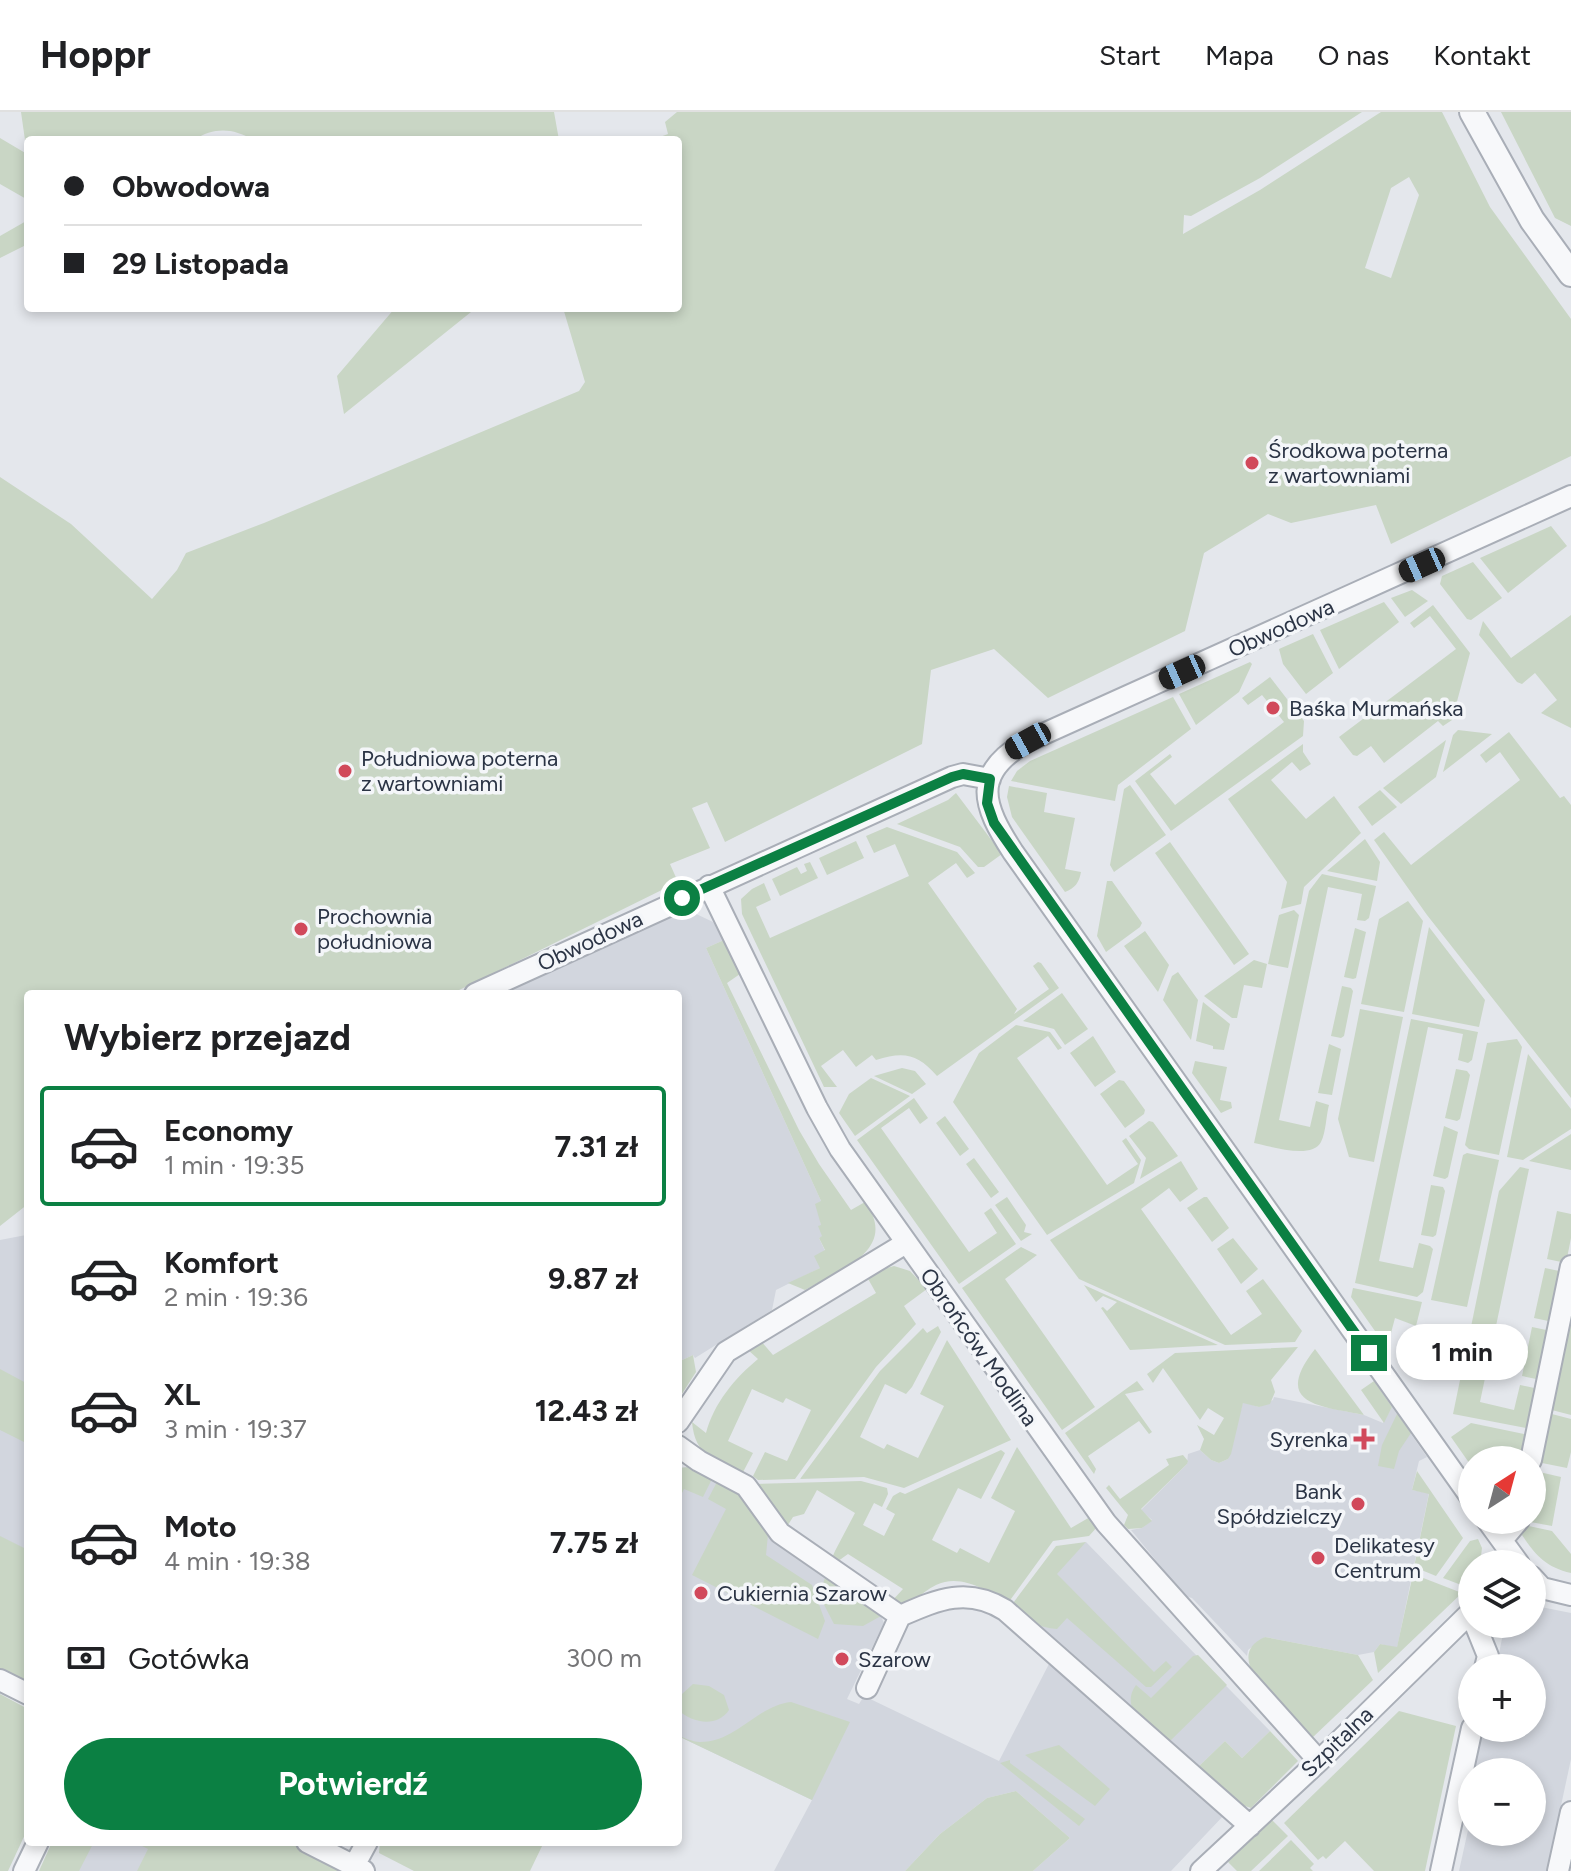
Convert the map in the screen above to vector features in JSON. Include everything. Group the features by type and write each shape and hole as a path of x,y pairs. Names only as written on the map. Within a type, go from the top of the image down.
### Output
{"street":[{"path":"1472,112 1532,220 1571,274"},
{"name":"Obwodowa","path":"484,990 952,777 963,774 990,779 1011,751 1028,741 1571,496"},
{"path":"990,779 987,803 994,823 1013,852 1458,1479"},
{"name":"Obrońców Modlina","path":"709,886 840,1149 1106,1523 1319,1761"},
{"path":"682,1416 726,1352 906,1243"},
{"path":"1534,1446 1571,1266"},
{"path":"682,1449 746,1486 780,1533 900,1616"},
{"path":"1498,1534 1509,1550"},
{"path":"1502,1540 1507,1534"},
{"path":"1546,1589 1571,1595"},
{"path":"867,1688 900,1616 941,1599 968,1596 999,1607 1250,1826"},
{"name":"Szpitalna","path":"1201,1871 1458,1629"},
{"path":"0,1680 24,1692"},
{"path":"1441,1871 1469,1742"},
{"path":"1558,1871 1571,1812"},
{"path":"24,1871 36,1846"},
{"path":"315,1846 359,1869 366,1846"}],"shaded area":[{"path":"690,911 713,922 724,940 706,948 821,1201 819,1214 823,1236 819,1238 825,1251 820,1268 776,1290 772,1310 695,1358 693,1355 682,1360 682,990 503,990 674,913"},
{"path":"24,1235 24,1662 0,1659 0,1240"},
{"path":"1274,1397 1364,1415 1383,1423 1392,1407 1427,1457 1419,1461 1412,1490 1429,1493 1397,1648 1380,1644 1374,1652 1358,1655 1265,1637 1248,1650 1247,1656 1192,1598 1185,1596 1131,1530 1142,1528 1152,1520 1141,1510 1187,1464 1188,1454 1200,1450 1219,1463 1228,1459 1243,1402 1259,1407"},
{"path":"690,1467 734,1487 753,1508 776,1543 878,1610 884,1623 847,1699 859,1704 864,1696 999,1761 1051,1660 1226,1813 1171,1871 1033,1871 1070,1838 1016,1791 987,1798 940,1834 905,1871 774,1871 812,1800 682,1738 682,1468"},
{"path":"1086,1542 1270,1731 1242,1758 1225,1741 1196,1769 1010,1607"},
{"path":"1546,1608 1571,1613 1571,1759 1547,1871 1459,1871 1465,1846 1546,1846 1546,1758 1477,1758 1480,1742 1546,1742 1546,1654 1499,1654 1502,1638 1546,1638"},
{"path":"65,1846 267,1846 316,1871 52,1871"}],"green space":[{"path":"21,112 554,112 558,136 244,136 224,131 203,136 24,136"},
{"path":"677,112 1362,112 1260,178 1191,216 1184,215 1183,234 1260,190 1381,112 1442,112 1490,207 1571,319 1571,456 1391,544 1376,505 1291,523 1268,514 1204,553 1185,631 1048,698 994,649 931,670 922,744 725,842 707,802 692,808 710,848 670,864 678,882 459,990 24,990 24,1207 0,1226 0,477 71,524 152,599 177,570 186,553 579,391 585,382 564,312 682,312 682,136 663,136 668,134 665,122","holes":["1409,177 1419,195 1391,278 1365,268 1391,188"]},
{"path":"1501,112 1571,112 1571,226 1555,218"},
{"path":"0,138 24,152 24,198 0,184"},
{"path":"24,222 24,246 0,258 0,236"},
{"path":"392,312 471,312 344,414 337,376"},
{"path":"1551,526 1567,546 1508,593 1480,558"},
{"path":"1473,562 1502,598 1471,620 1440,584 1442,576"},
{"path":"1412,590 1428,601 1405,617 1391,598"},
{"path":"1384,602 1399,622 1339,669 1320,630"},
{"path":"1433,605 1470,653 1452,720 1443,726 1438,721 1384,763 1371,746 1357,756 1353,755 1339,737 1456,649 1430,616 1414,628 1410,623"},
{"path":"1571,615 1571,728 1541,713 1557,700 1535,673 1522,684 1517,682 1479,635 1483,621 1511,658"},
{"path":"1313,634 1333,673 1306,694 1283,664 1279,649"},
{"path":"1250,662 1252,664 1239,692 1196,725 1179,694"},
{"path":"1270,677 1304,721 1303,736 1171,831 1135,781 1170,754 1172,757 1150,774 1175,805 1284,722 1262,695 1248,705 1242,698"},
{"path":"1173,697 1191,729 1118,785 1115,801 1011,781 1017,771 1030,761"},
{"path":"1458,730 1492,734 1443,772 1453,735"},
{"path":"1509,732 1560,798 1564,796 1571,805 1571,1098 1427,915 1374,840 1384,832 1411,865 1520,780 1500,752 1486,763 1480,755"},
{"path":"1446,740 1436,777 1401,804 1383,788"},
{"path":"1303,744 1303,752 1311,764 1300,771 1292,762 1271,780 1306,819 1334,796 1361,833 1304,887 1301,904 1281,909 1287,882 1228,799"},
{"path":"1130,785 1166,835 1114,872 1110,865 1124,789"},
{"path":"1009,786 1047,793 1044,812 1075,818 1065,869 1081,872 1078,882 1071,889 1065,892 1012,817 1007,797"},
{"path":"1380,790 1397,807 1372,826 1358,807"},
{"path":"956,793 1002,854 984,867 978,867 960,847 897,824 948,800"},
{"path":"887,827 957,852 975,873 967,878 956,863 928,883 1017,1009 1014,1014 1049,989 1033,966 1038,962 1059,988 937,1076 917,1059 903,1055 876,1060 872,1055 856,1067 843,1050 821,1066 837,1087 824,1087 742,914 741,899 764,883 771,900 756,907 770,938 909,876 895,844 874,853 866,836"},
{"path":"1365,839 1380,862 1377,881 1327,871"},
{"path":"856,841 864,858 827,875 819,858"},
{"path":"1170,842 1249,954 1234,965 1155,853"},
{"path":"810,862 818,878 780,896 772,879 797,867 801,874 807,871 804,864"},
{"path":"1322,874 1376,886 1369,918 1365,921 1357,920 1362,894 1328,887 1279,1120 1310,1127 1316,1101 1329,1105 1321,1142 1309,1150 1300,1151 1254,1143 1309,891"},
{"path":"1107,881 1112,881 1142,923 1106,952 1097,936"},
{"path":"1408,901 1423,921 1404,1012 1361,1004 1379,919"},
{"path":"1294,910 1299,915 1288,968 1268,964 1279,915"},
{"path":"1429,927 1485,1000 1479,1027 1412,1014"},
{"path":"1355,928 1366,932 1356,978 1353,979 1344,977"},
{"path":"1145,931 1169,965 1158,992 1124,946"},
{"path":"724,940 740,974 727,983 799,1130 851,1210 865,1202 874,1219 875,1233 870,1246 861,1256 805,1290 788,1283 820,1268 814,1256 825,1250 819,1238 822,1236 818,1226 821,1225 815,1204 821,1201 706,948"},
{"path":"1254,960 1267,964 1262,988 1244,985 1237,1018 1232,1018 1204,996"},
{"path":"1178,972 1198,1000 1191,1040 1163,1000 1172,976"},
{"path":"1342,986 1353,991 1344,1036 1341,1038 1331,1036"},
{"path":"1062,993 1088,1029 1065,1045 1054,1029 1023,1021"},
{"path":"1203,1002 1230,1024 1224,1050 1213,1049 1213,1046 1196,1041"},
{"path":"1360,1009 1403,1017 1374,1162 1349,1157 1338,1119"},
{"path":"1411,1019 1478,1032 1472,1060 1468,1063 1458,1060 1463,1034 1428,1027 1379,1261 1413,1268 1419,1243 1430,1246 1433,1249 1423,1292 1417,1297 1355,1283"},
{"path":"1016,1025 1050,1032 1062,1048 1058,1050 1048,1036 1017,1058 1107,1185 1138,1164 1122,1141 1126,1138 1141,1160 1134,1183 1047,1235 953,1102 979,1053"},
{"path":"1093,1036 1116,1072 1095,1087 1070,1053"},
{"path":"1517,1039 1522,1047 1499,1155 1469,1149 1465,1145 1487,1043"},
{"path":"1329,1044 1341,1049 1332,1095 1318,1093"},
{"path":"1528,1054 1571,1109 1571,1129 1523,1160 1507,1157"},
{"path":"1195,1061 1227,1067 1220,1100 1231,1102 1232,1108 1221,1113 1192,1073"},
{"path":"902,1068 915,1071 926,1084 912,1094 874,1076"},
{"path":"1456,1069 1467,1071 1470,1075 1457,1121 1445,1118"},
{"path":"871,1078 910,1096 855,1136 839,1113 849,1094"},
{"path":"1119,1080 1124,1081 1145,1110 1125,1128 1100,1094"},
{"path":"914,1098 928,1118 920,1124 909,1108 881,1128 969,1252 997,1233 984,1213 991,1208 1016,1244 959,1284 857,1140"},
{"path":"945,1116 969,1149 960,1156 936,1123"},
{"path":"1149,1121 1153,1122 1178,1156 1140,1179 1146,1158 1129,1136"},
{"path":"1444,1126 1458,1132 1445,1179 1433,1176"},
{"path":"1571,1134 1571,1170 1529,1161"},
{"path":"1467,1153 1499,1160 1467,1307 1431,1300 1463,1155"},
{"path":"974,1158 999,1192 991,1198 966,1164"},
{"path":"1181,1161 1198,1189 1180,1202 1169,1188 1141,1209 1231,1335 1262,1314 1246,1291 1263,1279 1302,1331 1295,1342 1225,1345 1079,1279 1050,1240"},
{"path":"1520,1167 1529,1169 1480,1402 1514,1410 1520,1385 1539,1389 1531,1426 1526,1428 1453,1414 1499,1191"},
{"path":"1431,1185 1443,1187 1445,1191 1433,1237 1421,1235"},
{"path":"1007,1197 1026,1225 1024,1232 1032,1234 1021,1241 995,1205"},
{"path":"1204,1197 1229,1228 1212,1242 1187,1208"},
{"path":"1557,1211 1571,1214 1571,1238 1566,1263 1547,1259"},
{"path":"1233,1238 1258,1269 1241,1284 1217,1249"},
{"path":"1021,1247 1037,1255 1005,1279 1095,1407 1062,1430 962,1288"},
{"path":"894,1266 910,1271 927,1289 904,1306 916,1324 876,1367 795,1479 758,1480 753,1476 765,1452 787,1461 811,1410 786,1398 783,1403 752,1389 728,1441 753,1453 741,1476 714,1461 702,1450 692,1422 706,1433 714,1411 726,1392 758,1359 747,1349 761,1341 773,1355 876,1293 867,1277"},
{"path":"1545,1268 1564,1272 1553,1322 1534,1318"},
{"path":"1084,1285 1218,1345 1130,1350 1101,1308 1107,1311 1117,1302 1103,1296 1096,1302"},
{"path":"1353,1288 1422,1302 1416,1326 1395,1318 1387,1348 1351,1297"},
{"path":"1571,1300 1571,1415 1548,1409"},
{"path":"938,1326 941,1332 912,1387 906,1394 885,1384 860,1437 884,1449 887,1444 918,1458 944,1406 920,1394 947,1340 1011,1440 904,1488 864,1477 800,1479 880,1371 923,1328 927,1333"},
{"path":"1532,1327 1551,1331 1541,1380 1522,1376"},
{"path":"1298,1347 1271,1380 1275,1392 1270,1404 1259,1407 1243,1403 1231,1454 1219,1463 1200,1450 1204,1439 1197,1425 1214,1435 1224,1418 1208,1408 1200,1420 1163,1368 1153,1383 1147,1374 1175,1353"},
{"path":"1315,1349 1364,1415 1318,1405 1300,1392 1298,1382"},
{"path":"693,1355 696,1372 682,1394 682,1360"},
{"path":"0,1369 24,1382 24,1442 0,1430"},
{"path":"1137,1381 1144,1390 1125,1394 1152,1432 1149,1434 1139,1421 1088,1456 1096,1469 1094,1474 1065,1433"},
{"path":"1374,1381 1392,1407 1384,1423 1361,1390"},
{"path":"1548,1413 1571,1419 1571,1452 1567,1468 1546,1464 1546,1446 1541,1446"},
{"path":"1397,1414 1411,1433 1399,1451 1394,1469 1378,1466 1382,1445"},
{"path":"1471,1423 1524,1434 1529,1438 1527,1446 1458,1447 1451,1437"},
{"path":"1017,1447 1071,1528 1090,1517 1098,1526 1089,1536 1053,1541 1008,1603 974,1585 955,1581 936,1585 912,1601 891,1602 903,1589 848,1554 834,1564 832,1558 855,1513 817,1490 804,1514 793,1517 788,1525 781,1521 752,1484 861,1481 887,1488 888,1494 882,1507 874,1503 863,1525 884,1536 895,1514 886,1509 893,1496 900,1492 905,1494 1001,1450 1005,1453 981,1499 958,1488 932,1540 957,1553 960,1548 989,1563 1015,1511 991,1498"},
{"path":"1183,1455 1187,1464 1141,1509 1152,1521 1142,1528 1128,1529 1124,1525 1128,1515 1106,1488 1109,1485 1120,1499 1169,1465 1166,1459"},
{"path":"690,1467 713,1477 703,1497 684,1489 682,1493 682,1468"},
{"path":"1417,1471 1463,1538 1436,1576 1414,1567 1429,1494 1412,1490"},
{"path":"1546,1474 1561,1477 1552,1526 1546,1525"},
{"path":"718,1480 734,1487 753,1508 768,1534 766,1555 812,1585 825,1621 818,1639 692,1575 726,1509 708,1499"},
{"path":"1552,1531 1571,1554 1571,1573 1548,1564 1546,1550 1533,1550 1522,1535"},
{"path":"0,1536 24,1548 24,1683 0,1671"},
{"path":"1478,1539 1482,1550 1463,1550 1470,1541"},
{"path":"1086,1542 1057,1574 1154,1672 1166,1661 1172,1667 1151,1687 1146,1687 1067,1618 1057,1629 1043,1627 1010,1607 1056,1546"},
{"path":"1458,1557 1458,1584 1443,1578"},
{"path":"1413,1574 1458,1591 1458,1597 1378,1673 1374,1652 1380,1644 1397,1647"},
{"path":"826,1575 878,1610 881,1616 863,1626 834,1624 819,1595"},
{"path":"1265,1637 1358,1655 1373,1680 1312,1738 1275,1703 1253,1673 1248,1659 1252,1647"},
{"path":"1198,1655 1227,1685 1167,1744 1138,1718 1133,1711 1131,1694 1136,1685 1151,1698 1193,1656"},
{"path":"693,1684 709,1686 724,1695 729,1710 718,1719 697,1720 682,1713 682,1694"},
{"path":"0,1694 24,1707 24,1837 8,1871 0,1871"},
{"path":"791,1702 850,1722 812,1800 682,1738 697,1742 725,1736 779,1705"},
{"path":"1399,1711 1456,1726 1425,1871 1374,1871 1345,1841 1326,1859 1323,1856 1318,1860 1284,1823"},
{"path":"1270,1731 1298,1761 1251,1808 1236,1803 1196,1769 1225,1741 1242,1758"},
{"path":"1059,1745 1110,1789 1095,1806 1025,1755"},
{"path":"1010,1760 1085,1819 1079,1826 1000,1763"},
{"path":"1016,1791 1070,1838 1033,1871 905,1871 940,1834 987,1798"},
{"path":"1272,1820 1288,1836 1251,1871 1237,1871 1228,1862"},
{"path":"1291,1840 1314,1864 1310,1868 1313,1871 1259,1871"},
{"path":"50,1846 92,1846 79,1871 39,1871"},
{"path":"142,1846 298,1846 348,1871 137,1871 148,1849"},
{"path":"380,1846 542,1846 530,1871 414,1871 379,1853"}],"place":[{"name":"Środkowa poterna z wartowniami","path":"1252,463"},
{"name":"Baśka Murmańska","path":"1273,708"},
{"name":"Południowa poterna z wartowniami","path":"345,771"},
{"name":"Prochownia południowa","path":"301,929"},
{"name":"Syrenka","path":"1364,1439"},
{"name":"Bank Spółdzielczy","path":"1358,1504"},
{"name":"Delikatesy Centrum","path":"1318,1558"},
{"name":"Cukiernia Szarow","path":"701,1593"},
{"name":"Szarow","path":"842,1659"}],"route":[{"path":"682,898 952,777 963,774 990,779 987,803 994,823 1013,852 1369,1353"}]}
